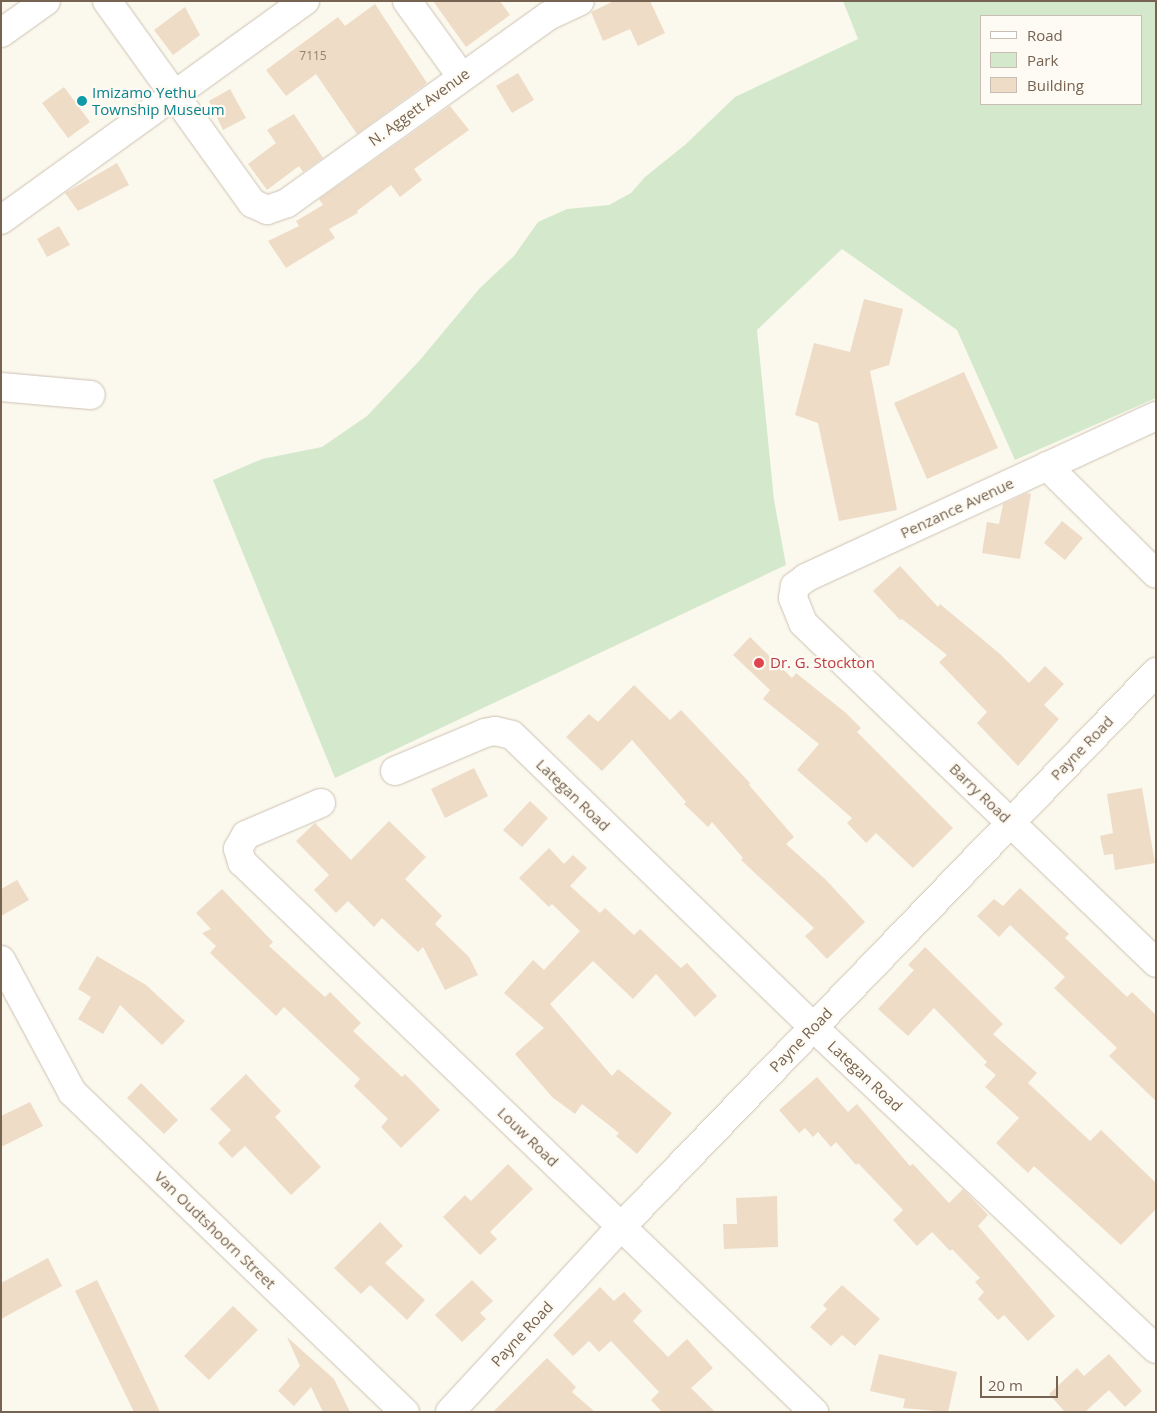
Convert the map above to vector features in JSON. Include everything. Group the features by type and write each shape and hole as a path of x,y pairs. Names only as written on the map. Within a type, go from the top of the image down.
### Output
{"street":[{"path":"1,33 46,1"},
{"path":"107,1 176,96"},
{"path":"1,220 176,96 305,1"},
{"path":"407,1 461,76"},
{"name":"N. Aggett Avenue","path":"176,96 258,208 275,209 287,203 461,76 548,16 580,1"},
{"path":"1,387 91,395"},
{"name":"Penzance Avenue","path":"803,623 793,598 795,586 806,578 1156,416"},
{"path":"1047,466 1156,574"},
{"name":"Barry Road","path":"803,623 1156,963"},
{"name":"Payne Road","path":"450,1412 621,1227 1156,672"},
{"name":"Lategan Road","path":"395,771 485,733 495,730 512,735 813,1027 1156,1349"},
{"name":"Louw Road","path":"321,803 246,835 238,849 242,862 814,1412"},
{"name":"Van Oudtshoorn Street","path":"1,960 40,1037 72,1092 404,1412"}],"green space":[{"path":"843,1 1156,1 1156,398 1015,460 957,330 842,249 757,330 774,500 786,565 335,778 213,480 262,459 322,447 367,416 420,360 479,289 514,256 538,222 567,209 609,205 631,193 645,177 686,144 735,97 858,39"}],"building":[{"path":"433,1 500,1 510,15 466,47"},
{"path":"614,1 650,1 665,33 638,46 630,29 603,41 591,12"},
{"path":"375,4 427,83 357,134 316,74 286,96 266,70 338,17 345,26"},
{"path":"185,7 200,35 173,55 154,30"},
{"path":"518,73 534,100 512,113 496,86"},
{"path":"64,87 90,122 68,138 42,103"},
{"path":"230,89 246,118 223,130 209,101"},
{"path":"450,106 469,130 414,169 422,180 400,197 391,185 357,211 358,213 329,229 335,238 286,268 268,241 299,226 296,221 323,205 319,199"},
{"path":"294,114 323,158 303,172 299,166 267,190 248,164 276,143 267,130"},
{"path":"117,163 129,185 78,211 65,193"},
{"path":"59,226 70,245 47,257 37,239"},
{"path":"864,299 903,309 889,365 870,371 897,510 839,521 818,423 795,415 814,343 850,352"},
{"path":"964,372 998,448 927,479 894,403"},
{"path":"1027,493 1031,494 1020,559 982,553 987,522 999,524 1003,504"},
{"path":"1062,521 1083,538 1065,560 1044,543"},
{"path":"900,566 938,607 940,604 1000,654 1029,683 1045,666 1064,684 1044,705 1059,719 1018,766 977,723 987,712 939,662 947,655 902,619 900,620 873,591"},
{"path":"750,637 792,678 796,673 846,713 861,728 857,732 953,828 913,868 876,833 866,843 847,823 852,818 797,770 819,744 763,699 770,690 733,655"},
{"path":"634,685 670,720 681,710 750,783 749,785 794,837 786,844 826,880 865,922 827,959 805,936 814,928 741,860 743,858 712,822 708,827 684,804 686,802 632,740 602,771 566,737 589,714 598,722"},
{"path":"474,768 488,796 445,818 431,789"},
{"path":"1142,788 1155,863 1115,870 1113,854 1104,855 1100,836 1113,833 1107,794"},
{"path":"530,801 548,818 522,847 503,830"},
{"path":"389,821 426,857 405,879 442,916 435,924 469,957 478,975 445,990 423,947 418,952 382,918 374,927 348,901 336,913 314,890 329,875 296,841 315,823 351,860"},
{"path":"549,848 564,864 573,855 587,868 570,886 600,913 605,908 634,935 640,929 681,968 687,963 717,996 695,1017 656,974 633,999 593,961 550,1004 612,1076 618,1069 672,1113 637,1154 616,1136 619,1133 582,1104 575,1114 552,1097 515,1054 544,1028 504,993 533,960 544,970 580,931 552,904 549,907 519,878"},
{"path":"17,880 29,900 1,916 1,889"},
{"path":"1020,888 1069,934 1065,938 1127,997 1132,992 1156,1015 1156,1101 1109,1056 1117,1048 1054,988 1065,977 1010,925 999,937 977,916 994,899 1003,906"},
{"path":"222,889 273,942 269,946 325,997 330,992 361,1023 353,1031 402,1077 405,1074 440,1110 401,1148 381,1127 388,1119 354,1086 360,1079 284,1007 276,1016 210,953 216,946 202,933 211,929 196,913"},
{"path":"925,947 1003,1024 993,1034 1037,1073 1028,1083 1090,1141 1101,1130 1156,1183 1156,1209 1121,1245 1034,1166 1028,1173 996,1143 1019,1118 985,1087 996,1075 984,1065 987,1062 934,1008 908,1036 878,1009 914,970 908,965"},
{"path":"97,956 146,985 185,1021 162,1045 120,1005 103,1034 78,1019 91,997 78,989"},
{"path":"246,1074 281,1111 275,1117 321,1167 291,1195 245,1146 232,1158 218,1143 231,1130 210,1109"},
{"path":"817,1077 848,1112 857,1104 910,1166 913,1164 949,1203 963,1189 988,1215 978,1226 1055,1316 1028,1341 1004,1315 998,1320 978,1299 984,1292 975,1282 980,1278 952,1249 950,1251 932,1232 917,1246 893,1220 903,1210 858,1163 856,1165 836,1142 831,1147 818,1132 813,1137 805,1128 799,1133 779,1110"},
{"path":"141,1083 178,1120 164,1134 127,1098"},
{"path":"30,1102 43,1126 1,1147 1,1116"},
{"path":"508,1164 533,1189 490,1232 497,1239 480,1255 443,1217 465,1195 471,1201"},
{"path":"777,1196 778,1247 724,1249 723,1224 737,1224 736,1198"},
{"path":"380,1222 403,1246 385,1263 425,1300 407,1320 370,1285 361,1294 334,1268"},
{"path":"48,1258 62,1286 1,1319 1,1283"},
{"path":"97,1280 160,1412 134,1412 75,1291"},
{"path":"472,1280 493,1301 480,1313 486,1319 462,1342 435,1315"},
{"path":"842,1285 880,1319 855,1346 842,1335 831,1346 810,1327 827,1309 823,1305"},
{"path":"600,1287 614,1301 624,1292 642,1311 633,1321 668,1357 687,1339 713,1368 691,1388 715,1412 662,1412 651,1400 659,1392 611,1341 599,1352 589,1341 573,1356 553,1335"},
{"path":"233,1306 258,1330 209,1380 184,1356"},
{"path":"287,1337 334,1379 350,1412 323,1412 311,1387 294,1406 278,1391 300,1366"},
{"path":"879,1354 957,1372 948,1412 903,1408 905,1399 870,1391"},
{"path":"1109,1354 1142,1391 1125,1407 1109,1390 1085,1412 1065,1412 1049,1394 1077,1368 1084,1376"},
{"path":"547,1358 576,1387 572,1392 595,1412 493,1412"}],"place":[{"name":"Imizamo Yethu Township Museum","path":"82,101"},
{"name":"Dr. G. Stockton","path":"759,663"}]}
